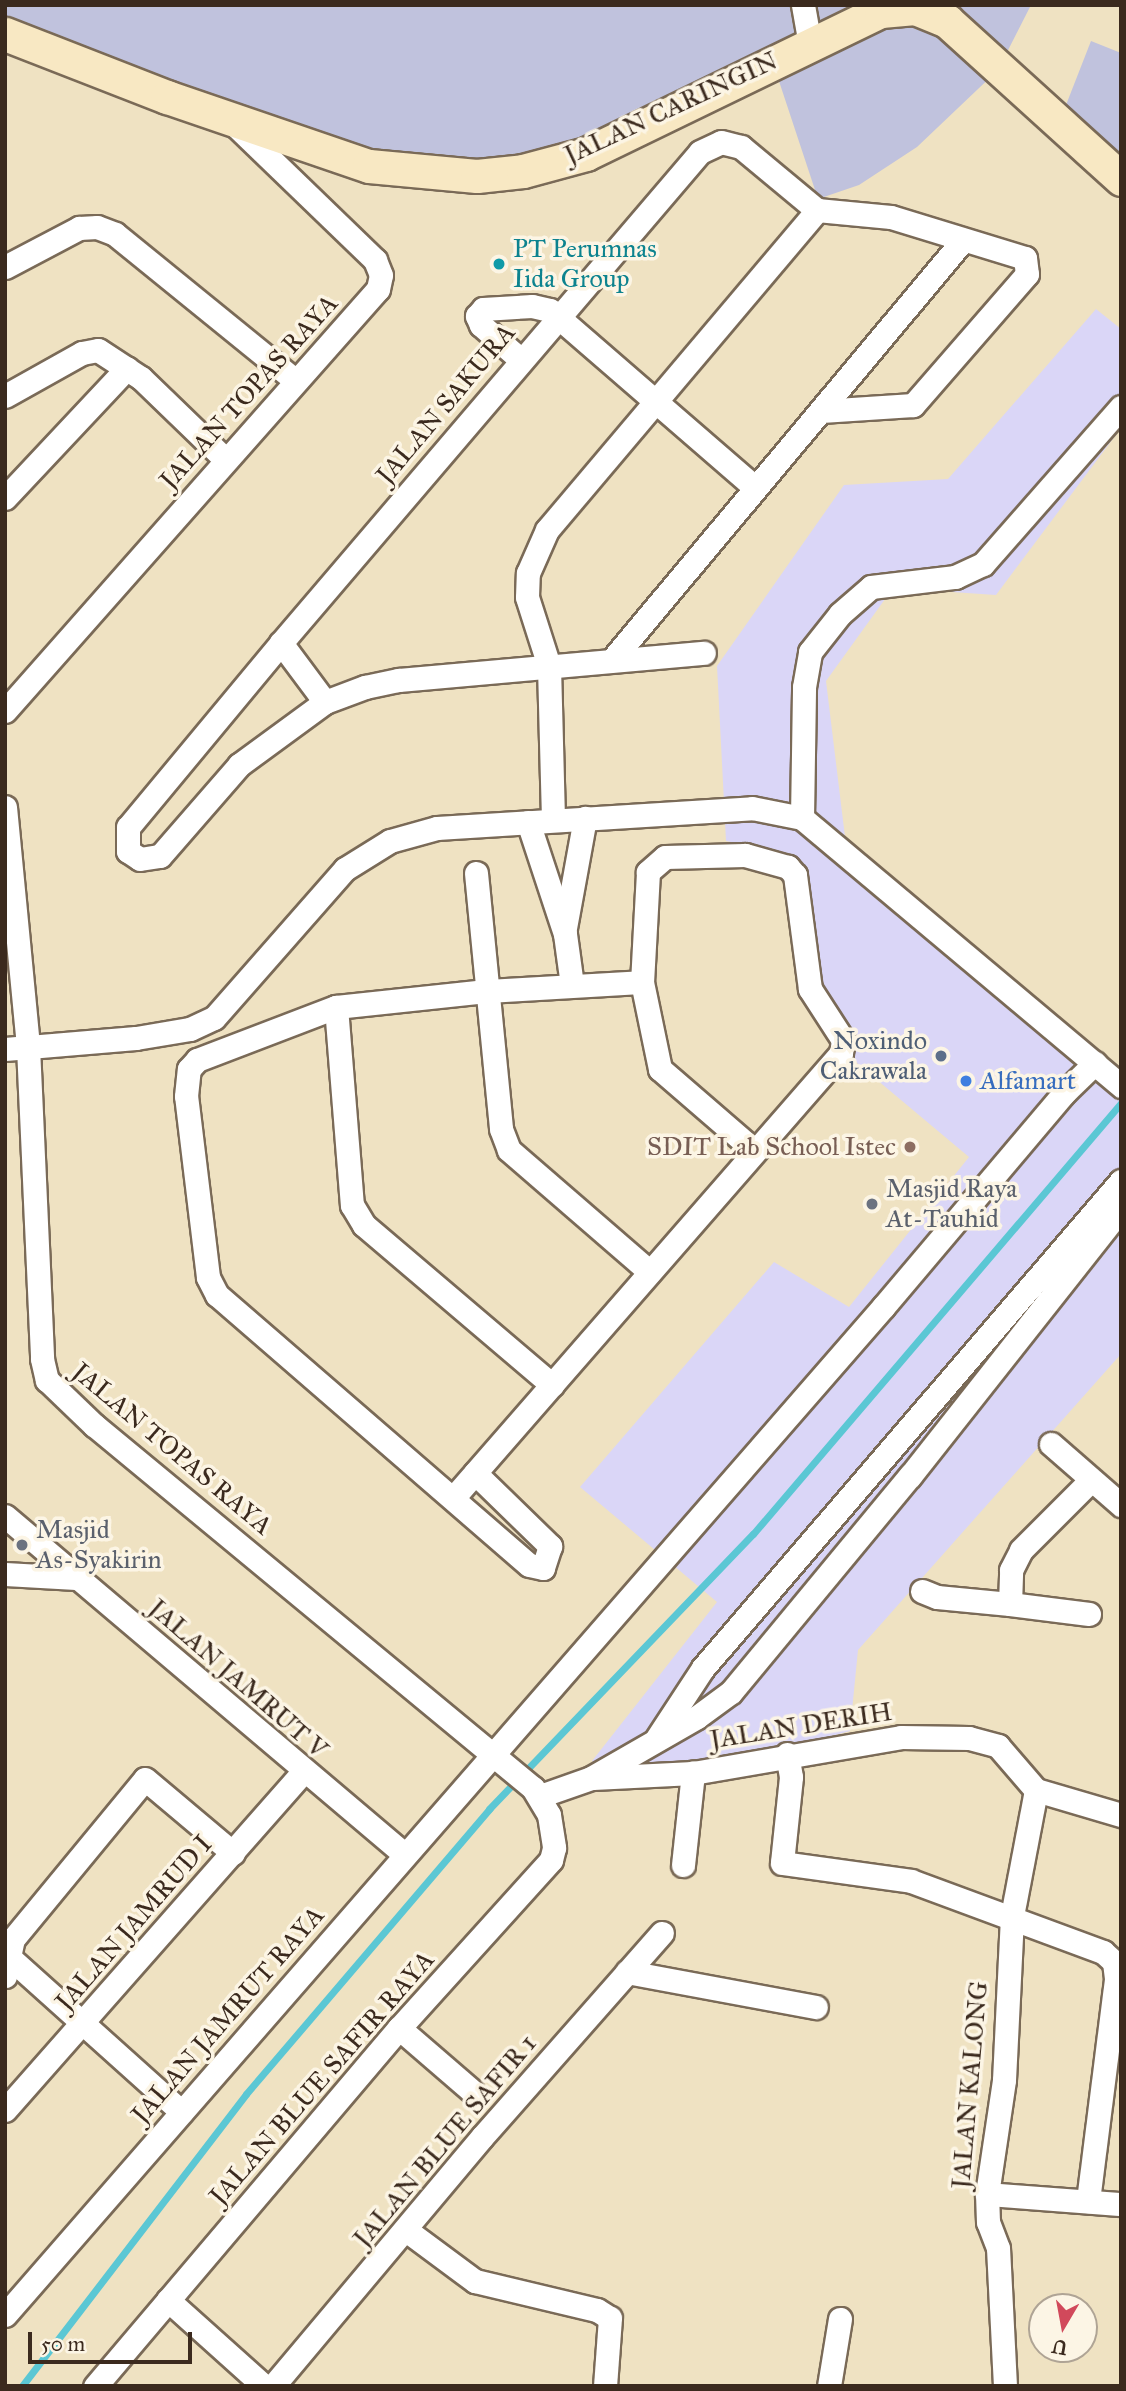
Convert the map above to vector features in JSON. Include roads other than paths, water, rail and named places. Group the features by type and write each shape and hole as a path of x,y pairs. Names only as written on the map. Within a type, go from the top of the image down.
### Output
{"main road":[{"name":"JALAN CARINGIN","path":"5,34 227,117 369,166 477,176 523,171 586,154 810,43 881,11 915,8 947,21 1121,179"}],"street":[{"path":"803,5 810,43"},
{"name":"JALAN TOPAS RAYA","path":"5,711 378,289 381,275 375,260 227,117"},
{"name":"JALAN SAKURA","path":"325,702 239,765 160,856 141,859 128,850 128,827 556,316 700,152 721,142 741,147 817,209"},
{"path":"553,819 549,666 527,597 528,573 547,530 817,209 891,216 1025,258 1027,274 914,405 821,411"},
{"path":"5,267 79,228 97,226 115,234 296,381"},
{"path":"612,660 963,240"},
{"path":"520,359 481,325 477,316 483,309 532,306 556,316 658,401 754,487"},
{"path":"5,396 88,351 103,353 127,368 226,460"},
{"path":"5,498 127,368"},
{"path":"802,818 804,687 810,652 840,614 871,586 955,577 983,564 1121,407"},
{"path":"281,643 325,702 399,680 704,653"},
{"name":"JALAN TOPAS RAYA","path":"5,807 17,1048 42,1359 47,1380 94,1424 502,1760 537,1792"},
{"path":"17,1048 136,1038 190,1029 214,1018 235,998 345,869 390,841 438,828 752,808 802,818 1108,1075"},
{"path":"565,933 584,818"},
{"path":"528,822 565,933 572,985"},
{"path":"454,1497 841,1053 843,1040 810,989 795,875 788,867 746,855 665,857 655,862 646,886 642,982 660,1069 755,1151"},
{"path":"476,873 500,1129 509,1150 650,1272"},
{"path":"475,1473 550,1546 544,1568 528,1565 454,1497 217,1295 208,1277 186,1096 189,1069 197,1060 336,1007 486,991 642,982"},
{"path":"336,1007 352,1205 364,1225 552,1385"},
{"name":"JALAN JAMRUT RAYA","path":"5,2315 404,1854 502,1760 1064,1093 1108,1075"},
{"path":"656,1740 703,1668 1121,1181"},
{"path":"537,1792 591,1778 731,1692 761,1660 1121,1209"},
{"path":"1051,1444 1121,1505"},
{"path":"1010,1604 1012,1570 1021,1550 1091,1479"},
{"name":"JALAN JAMRUT V","path":"5,1516 303,1772 404,1854"},
{"path":"5,1574 76,1578"},
{"path":"922,1591 937,1597 1089,1614"},
{"name":"JALAN DERIH","path":"591,1778 693,1773 787,1754 901,1737 969,1738 998,1746 1036,1790"},
{"path":"787,1754 791,1777 782,1863 911,1881 1012,1916 1103,1952 1114,1962 1116,1979 1088,2201"},
{"name":"JALAN JAMRUD I","path":"5,2110 303,1772"},
{"path":"683,1865 693,1773"},
{"path":"181,2112 84,2022 7,1966 13,1939 32,1913 145,1779 233,1853"},
{"path":"1036,1790 1121,1815"},
{"name":"JALAN KALONG","path":"1005,2386 998,2248 988,2222 987,2194 1004,2080 1012,1916 1036,1790"},
{"name":"JALAN BLUE SAFIR RAYA","path":"95,2386 399,2028 551,1860 549,1815 537,1792"},
{"name":"JALAN BLUE SAFIR 1","path":"273,2386 662,1933"},
{"path":"627,1972 817,2007"},
{"path":"399,2028 472,2091"},
{"path":"987,2194 1121,2204"},
{"path":"406,2230 475,2281 597,2310 610,2318 605,2386"},
{"path":"168,2300 264,2386"},
{"path":"830,2386 840,2319"}],"waterway":[{"path":"22,2386 246,2094 489,1809 753,1534 1121,1103"}],"place":[{"name":"PT Perumnas Iida Group","path":"499,264"},
{"name":"Noxindo Cakrawala","path":"941,1056"},
{"name":"Alfamart","path":"966,1081"},
{"name":"SDIT Lab School Istec","path":"910,1147"},
{"name":"Masjid Raya At-Tauhid","path":"872,1204"},
{"name":"Masjid As-Syakirin","path":"22,1545"}]}
